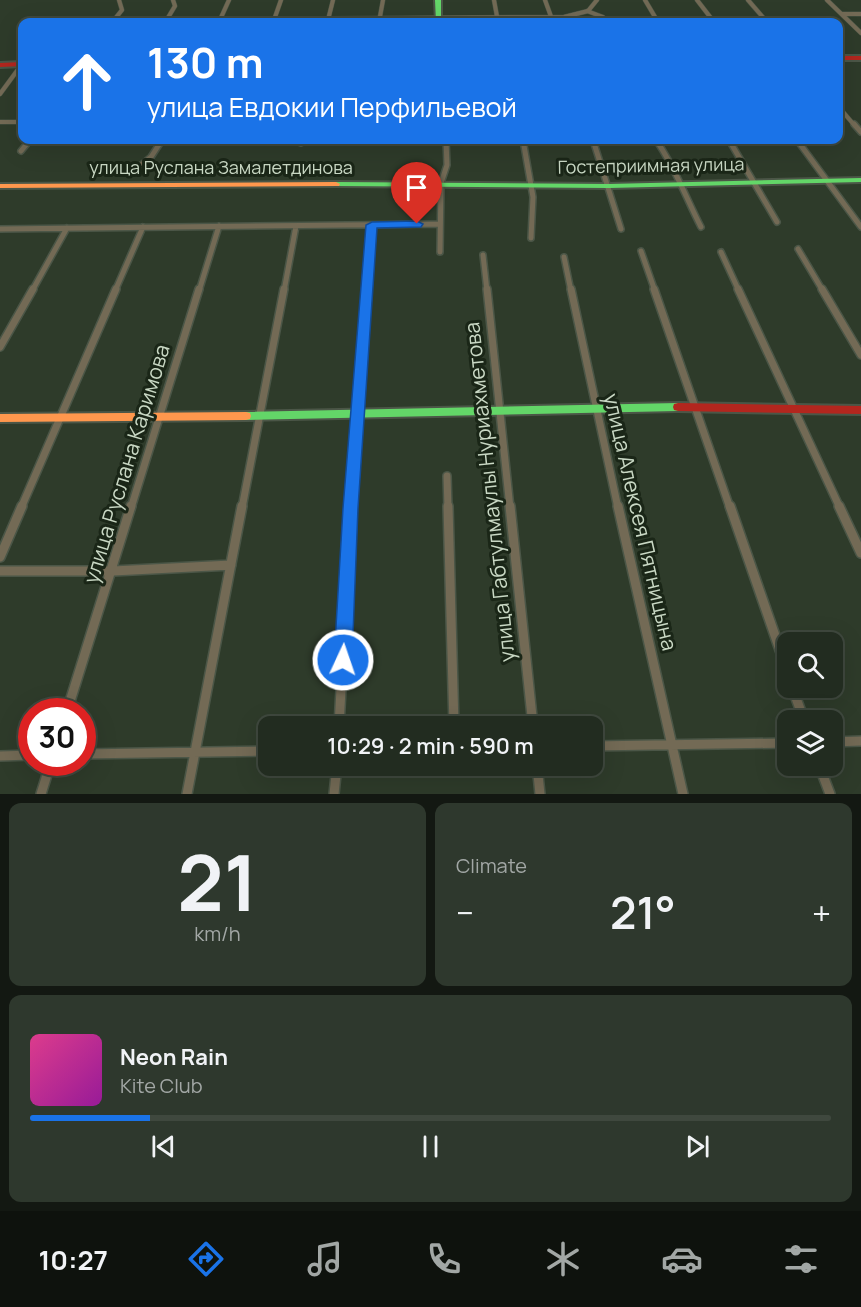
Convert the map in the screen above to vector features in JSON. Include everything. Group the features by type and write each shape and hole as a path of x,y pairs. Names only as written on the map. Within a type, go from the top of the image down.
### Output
{"street":[{"path":"116,18 122,10 119,0"},
{"path":"169,18 175,6 172,0"},
{"path":"221,18 229,0"},
{"path":"275,18 281,0"},
{"path":"328,18 333,0"},
{"path":"380,17 383,0"},
{"path":"438,0 439,18"},
{"path":"494,0 496,16"},
{"path":"545,0 551,17"},
{"path":"468,18 571,16 587,11 595,5 597,0"},
{"path":"645,0 656,18"},
{"path":"697,0 711,18"},
{"path":"748,0 764,18"},
{"path":"827,0 861,33"},
{"path":"587,11 604,18"},
{"path":"842,14 861,14"},
{"path":"363,18 400,18"},
{"path":"843,58 861,58"},
{"path":"0,65 18,64"},
{"path":"0,94 18,69"},
{"path":"843,112 861,132"},
{"path":"0,122 18,122"},
{"path":"21,151 27,144"},
{"path":"140,166 151,157 159,144"},
{"path":"440,252 441,183 447,165 446,144"},
{"path":"524,144 533,197 531,238"},
{"path":"594,144 621,229"},
{"path":"659,144 671,161 679,183 701,227"},
{"path":"731,144 777,222"},
{"path":"800,144 861,227"},
{"name":"Гостеприимная улица","path":"441,183 609,186 861,180"},
{"name":"улица Руслана Замалетдинова","path":"0,186 441,183"},
{"path":"0,229 440,224"},
{"path":"340,716 351,508 372,225"},
{"name":"улица Руслана Каримова","path":"71,698 113,571 219,226"},
{"path":"187,794 296,226"},
{"path":"0,557 63,418 143,227"},
{"path":"0,347 67,228"},
{"path":"798,249 861,355"},
{"path":"641,251 777,642"},
{"path":"721,252 861,553"},
{"name":"улица Габтулмаулы Нуриахметова","path":"483,255 532,716"},
{"name":"улица Алексея Пятницына","path":"564,256 596,410 683,794"},
{"path":"0,418 358,415 695,407 861,410"},
{"path":"447,476 454,716"},
{"path":"0,571 113,571 231,566"},
{"path":"843,742 861,741"},
{"path":"603,746 777,743"},
{"path":"96,754 258,751"},
{"path":"0,756 18,755"},
{"path":"41,794 47,776"},
{"path":"334,794 336,776"},
{"path":"538,776 540,794"},
{"path":"823,776 830,794"}],"traffic: fast":[{"path":"438,0 439,18"},
{"path":"336,184 609,186 861,180"},
{"path":"246,416 678,407"}],"traffic: slow":[{"path":"0,186 336,184"},
{"path":"0,418 246,416"}],"traffic: jam":[{"path":"843,58 861,58"},
{"path":"0,65 18,64"},
{"path":"678,407 861,410"}],"route":[{"path":"343,660 351,508 372,225 417,224"}]}
